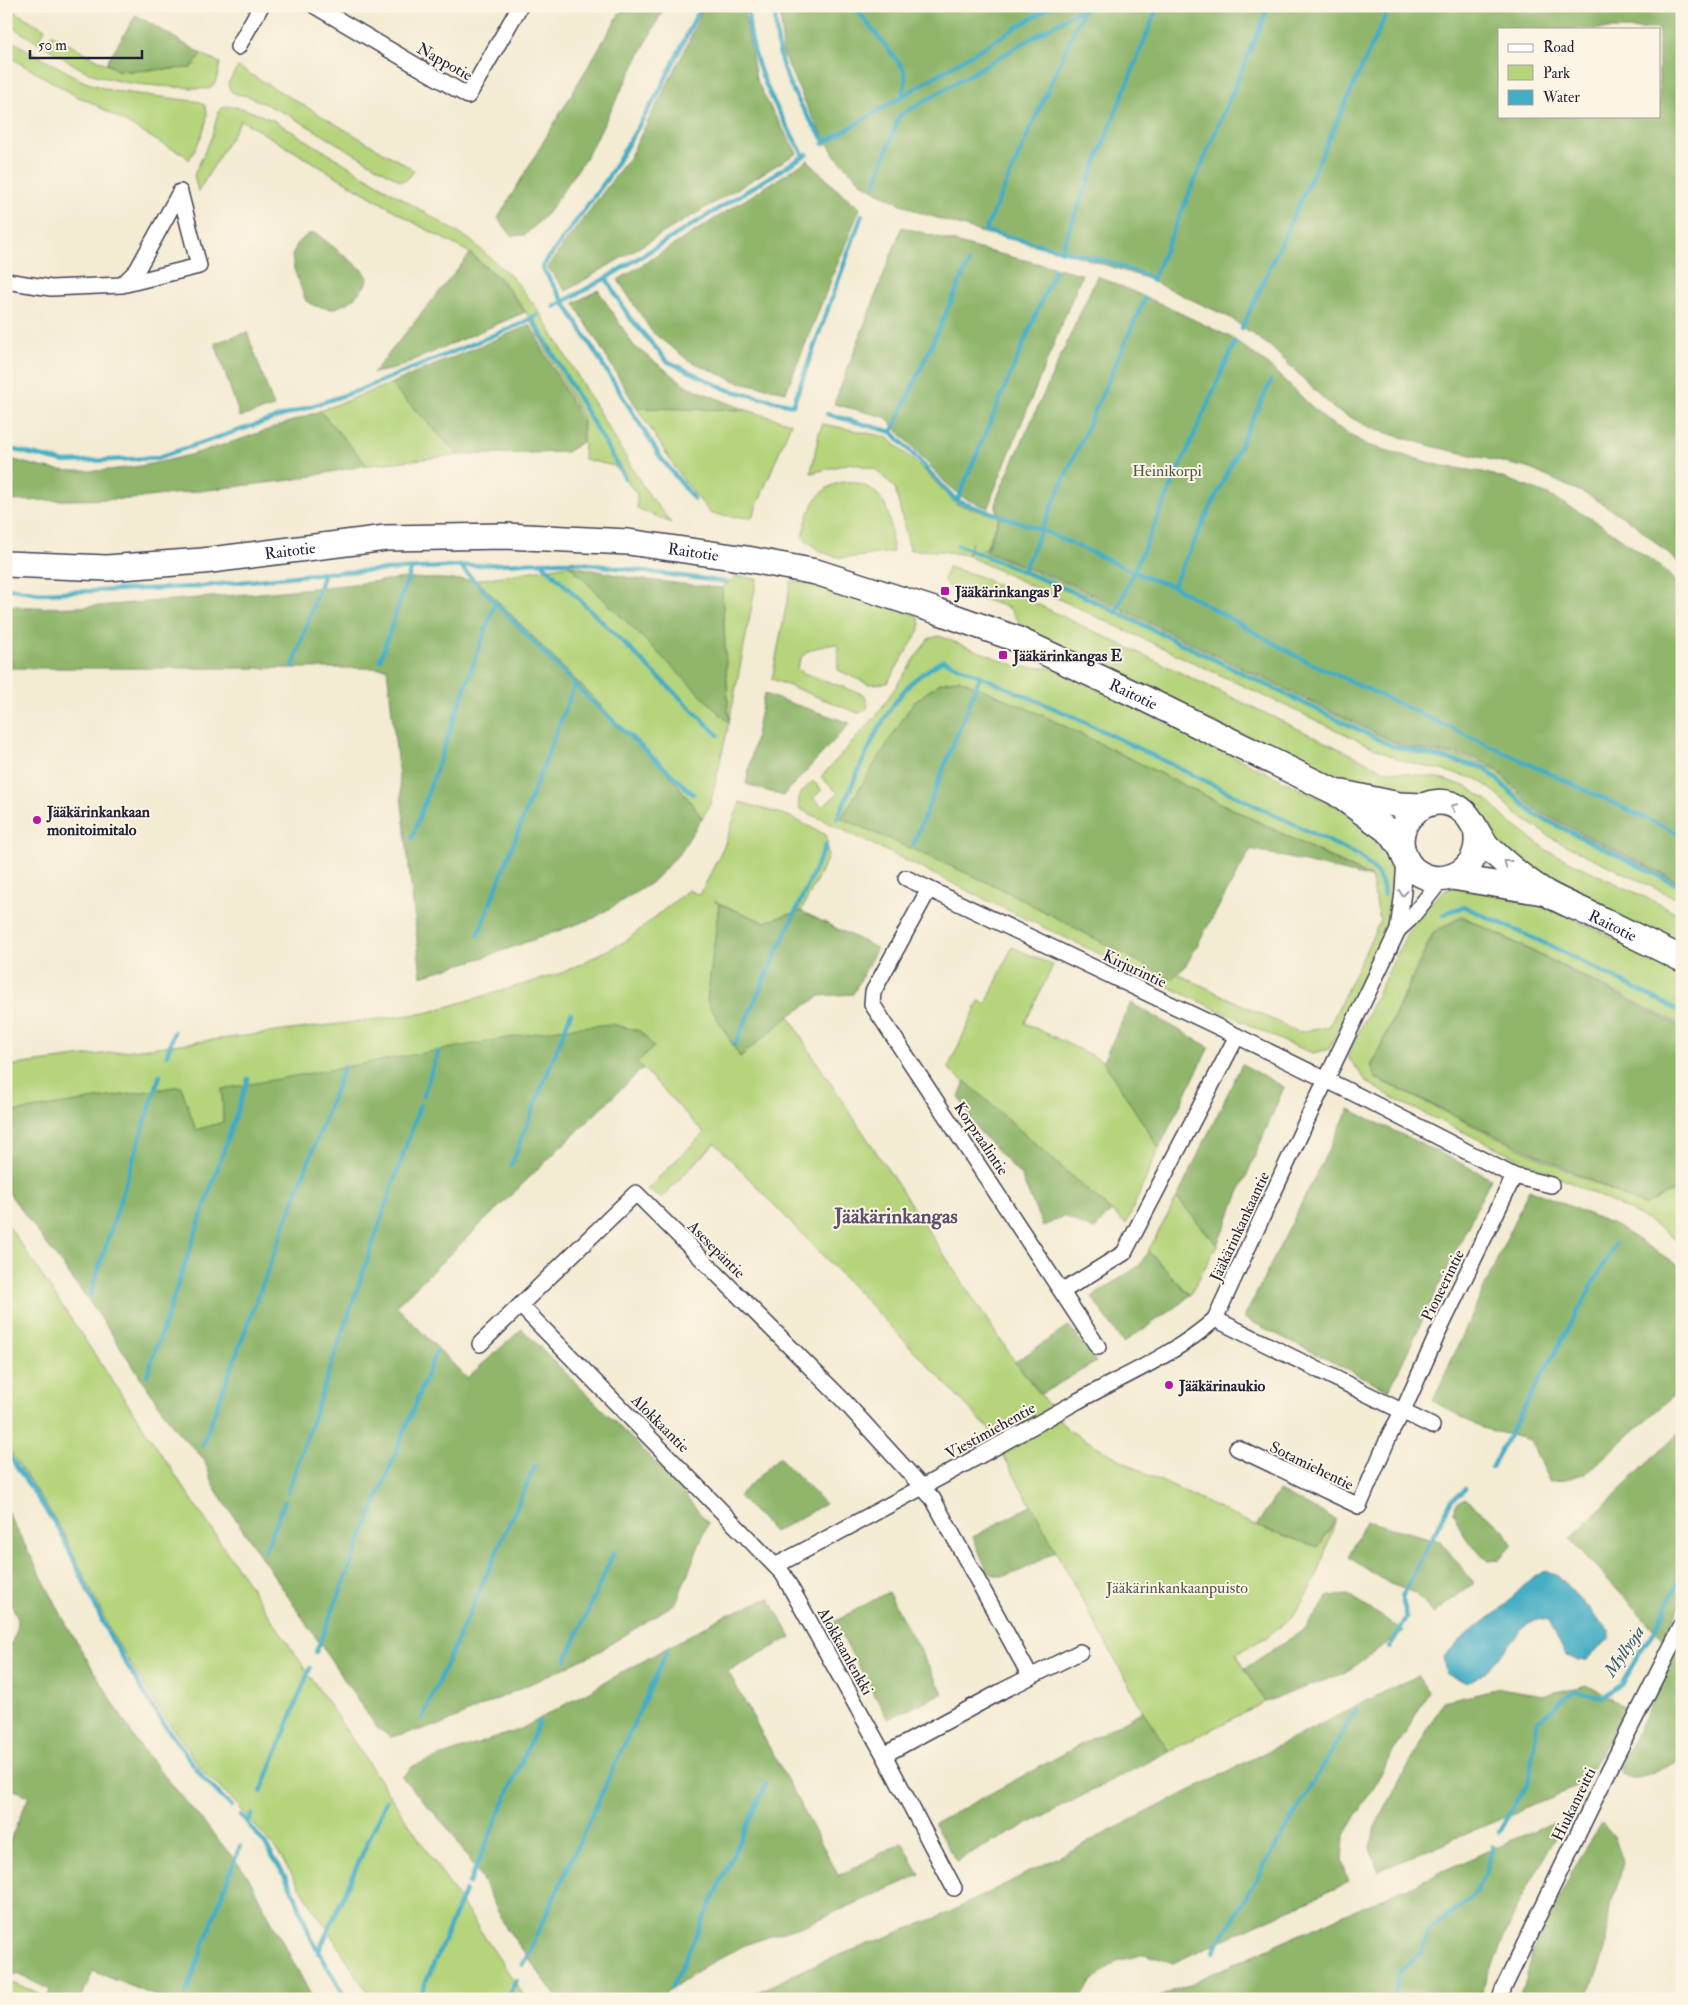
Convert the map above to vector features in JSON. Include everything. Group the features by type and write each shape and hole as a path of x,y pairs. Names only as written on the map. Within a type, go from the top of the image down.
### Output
{"main road":[{"name":"Raitotie","path":"6,564 107,568 203,561 386,538 505,536 628,542 747,559 816,572 1014,638 1143,698 1335,792 1391,834 1415,870 1422,875 1545,892"},
{"name":"Raitotie","path":"1335,792 1399,805 1423,806 1440,802 1457,806 1465,812 1490,850 1545,892 1682,958"},
{"path":"1403,853 1402,832 1405,823 1410,816 1423,806"},
{"path":"1447,878 1464,869 1474,858 1478,838 1476,829"}],"street":[{"path":"238,47 261,6"},
{"name":"Nappotie","path":"315,6 468,96 520,6"},
{"path":"6,281 50,288 122,285 199,266 180,192 137,270 122,285"},
{"name":"Jääkärinkankaantie","path":"1215,1319 1398,930 1403,890 1403,853"},
{"name":"Kirjurintie","path":"906,878 1326,1080"},
{"name":"Jääkärinkankaantie","path":"1398,930 1447,878"},
{"name":"Korpraalintie","path":"929,888 873,992 872,1004 1098,1346"},
{"path":"1063,1291 1124,1253 1237,1036"},
{"path":"1326,1080 1514,1176 1551,1185"},
{"name":"Pioneerintie","path":"1403,1411 1437,1335 1514,1176"},
{"name":"Asesepäntie","path":"480,1344 636,1193 843,1400 923,1488"},
{"name":"Alokkaantie","path":"521,1306 777,1566"},
{"path":"1215,1319 1432,1426"},
{"name":"Viestimiehentie","path":"777,1566 923,1488 1118,1379 1179,1348 1215,1319"},
{"name":"Sotamiehentie","path":"1237,1448 1359,1506 1390,1434 1403,1411"},
{"path":"923,1488 933,1499 1030,1676"},
{"name":"Alokkaanlenkki","path":"777,1566 884,1755 954,1888"},
{"name":"Hiukanreitti","path":"1500,1999 1504,1986 1604,1780 1682,1625"},
{"path":"884,1755 1030,1676 1080,1652"}],"green space":[{"path":"624,6 665,6 587,156 547,214 525,235 512,236 498,218"},
{"path":"704,6 743,6 756,79 797,153 566,291 547,267 629,158 684,52"},
{"path":"780,6 1682,6 1682,566 1636,525 1590,496 1528,468 1435,447 1373,429 1334,409 1271,347 1229,317 1143,277 1068,253 984,233 918,212 877,192 861,182 836,157 809,111 783,54"},
{"path":"6,7 45,29 38,43 6,23"},
{"path":"136,15 202,54 191,68 117,70 106,63"},
{"path":"51,34 117,70 191,68 202,54 220,63 218,74 214,84 208,89 150,85 107,78 81,69 46,47"},
{"path":"6,38 85,82 113,91 201,102 207,113 206,121 204,130 189,160 182,153 168,147 87,100 78,97 6,55"},
{"path":"238,67 414,170 412,174 407,179 401,181 287,114 248,96 236,94 230,90 228,83"},
{"path":"223,107 242,108 273,120 470,240 513,278 539,311 644,488 671,523 637,508 637,494 614,466 584,459 583,419 526,312 502,280 470,253 420,226 241,120 198,192 194,175 212,136 218,113"},
{"path":"808,160 834,187 860,208 786,392 735,381 688,360 652,332 618,280"},
{"path":"902,227 983,250 1082,274 992,496 989,508 964,498 945,482 885,417 834,404"},
{"path":"308,234 317,234 364,271 368,278 364,287 351,301 333,309 315,306 306,301 294,269 292,256 297,244"},
{"path":"470,254 501,281 525,312 394,369 373,373"},
{"name":"Heinikorpi","path":"1097,276 1232,338 1267,364 1326,420 1367,445 1442,466 1483,472 1548,495 1599,523 1661,567 1682,587 1682,883 1537,811 1497,769 1472,757 1406,747 1073,585 986,551 1000,517 996,507 997,497"},
{"path":"598,290 634,346 687,386 746,410 637,408 574,303"},
{"path":"530,325 582,421 582,442 567,452 459,455 390,384"},
{"path":"247,332 274,407 240,417 215,343"},
{"path":"390,384 459,455 367,465 320,411"},
{"path":"637,408 746,410 791,423 752,518 711,514 682,478"},
{"path":"320,411 367,465 291,480 131,499 6,501 6,458 58,470 91,471 125,468 158,462 225,445"},
{"path":"823,424 887,437 926,472 956,504 999,517 985,551 982,549 985,552 1073,587 1405,748 1471,759 1496,770 1537,813 1682,884 1682,901 1557,841 1513,812 1495,792 1477,779 1400,760 968,556 972,542 967,555 941,551 910,550 895,488 875,469 851,463 811,473 819,433"},
{"path":"841,482 855,482 876,493 882,500 889,518 893,552 855,557 834,556 824,553 803,537 809,512 818,497 831,486"},
{"path":"569,565 729,722 722,588 737,576 757,579 729,723 710,805 702,818 674,780 477,580"},
{"path":"569,565 636,579 722,588 729,723"},
{"path":"948,567 976,575 1384,770 1444,779 1467,787 1487,800 1509,822 1548,851 1682,915 1682,949 1560,891 1494,844 1421,799 1341,784 1039,639 1022,626 1009,608 948,587 944,580"},
{"path":"406,578 477,580 674,780 702,818 679,854 651,883 594,918 485,957 421,976 387,668 6,668 6,605 25,607 101,606 282,591"},
{"path":"791,581 812,584 916,615 920,625 919,631 887,683 868,684 838,670 838,646 835,644 811,650 800,661 797,668 801,672 865,695 868,706 865,711 858,713 772,679"},
{"path":"939,636 1019,667 1053,668 1349,813 1374,830 1392,852 1396,893 1388,927 1329,1049 1313,1053 1287,1043 800,809 800,796 803,790 813,781 822,790 813,798 823,807 838,793 821,777 876,716 928,639","holes":["959,679 1042,715 1371,877 1380,921 1329,1027 1298,1032 996,886 842,818 912,705"]},
{"path":"959,679 1042,715 1371,878 1251,849 1185,967 1171,979 996,886 841,818 912,704 939,683"},
{"path":"764,694 850,723 783,796 746,784"},
{"name":"Jääkärinkankaanpuisto","path":"740,802 788,816 826,835 828,857 801,911 764,922 714,901 719,904 707,1001 740,1057 789,1016 812,1055 1015,1362 1068,1430 1146,1474 1256,1526 1318,1547 1336,1519 1318,1574 1295,1615 1265,1638 1236,1654 1265,1702 1169,1751 1143,1711 989,1429 715,1143 661,1198 647,1189 704,1133 637,1062 222,1089 223,1123 195,1130 181,1086 6,1113 6,1066 426,1013 562,973 626,941 688,890 700,895 724,846"},
{"path":"1459,886 1518,895 1574,919 1682,971 1682,1025 1462,916 1433,932 1371,1066 1375,1078 1544,1160 1645,1206 1668,1193 1682,1189 1682,1222 1673,1217 1682,1224 1682,1244 1665,1231 1632,1212 1398,1101 1367,1082 1347,1056 1407,934 1421,911 1445,890"},
{"path":"719,904 764,922 801,911 877,948 853,994 820,996 789,1016 740,1057 707,1001"},
{"path":"1463,917 1682,1027 1682,1188 1668,1192 1645,1206 1376,1078 1372,1066 1434,933"},
{"path":"1012,947 1053,965 1025,1023 1103,1061 1159,1148 1126,1224 948,1068 979,1001 986,1004"},
{"path":"1131,1003 1209,1047 1159,1148 1103,1061"},
{"path":"611,1024 640,1031 654,1047 637,1062 643,1068 396,1306 467,1378 522,1329 669,1476 708,1523 676,1603 596,1653 444,1724 391,1737 377,1728 214,1487 204,1459 175,1429 97,1312 6,1189 6,1113 181,1086 196,1130 223,1122 222,1089 558,1029"},
{"path":"1242,1064 1284,1087 1217,1245 1177,1198"},
{"path":"965,1081 1111,1211 1094,1230 1063,1216 1043,1227 1021,1176 978,1130 959,1097"},
{"path":"1349,1109 1491,1178 1389,1390 1244,1318"},
{"path":"1529,1189 1616,1226 1682,1268 1682,1388 1585,1474 1566,1480 1549,1481 1530,1440 1481,1428 1433,1401"},
{"path":"1177,1198 1217,1245 1190,1295 1148,1251"},
{"path":"6,1222 526,1999 372,1999 275,1848 230,1797 205,1774 161,1712 112,1634 63,1531 6,1445"},
{"path":"1148,1251 1190,1295 1123,1343 1092,1297 1140,1265"},
{"path":"1069,1326 1096,1362 1041,1394 1015,1362"},
{"path":"1682,1429 1682,1601 1664,1640 1570,1539"},
{"path":"779,1457 825,1504 774,1532 738,1496"},
{"path":"1279,1491 1336,1519 1318,1547 1256,1526"},
{"path":"1465,1498 1505,1530 1512,1545 1498,1560 1489,1561 1463,1534 1453,1511 1457,1503"},
{"path":"1032,1505 1056,1551 1013,1574 1004,1576 989,1572 973,1537"},
{"path":"6,1509 70,1631 138,1744 246,1873 313,1999 163,1999 93,1971 81,1999 47,1999 50,1990 18,1974 6,1975 6,1850 29,1796 6,1787 6,1654 16,1633 17,1616 6,1594"},
{"path":"1366,1521 1440,1541 1474,1583 1433,1614 1416,1593 1390,1584 1348,1557"},
{"path":"888,1592 943,1693 888,1719 834,1622"},
{"path":"1348,1595 1404,1631 1345,1673 1265,1702 1245,1668 1305,1629 1329,1596"},
{"path":"769,1598 791,1637 728,1671 839,1876 902,1842 920,1875 808,1924 747,1944 705,1966 656,1999 558,1999 505,1926 483,1881 452,1833 402,1777 413,1766 521,1729 724,1616"},
{"path":"1682,1639 1682,1759 1647,1775 1628,1778 1622,1775 1620,1767"},
{"path":"1418,1675 1429,1692 1344,1837 1342,1860 1349,1882 1173,1963 1145,1954 1116,1961 1091,1982 1081,1999 744,1999 809,1967 946,1914"},
{"path":"1587,1685 1626,1707 1583,1784 1378,1871 1371,1848 1375,1826 1443,1701 1500,1688 1543,1695"},
{"path":"1143,1711 1169,1751 956,1861 934,1824"},
{"path":"1553,1822 1557,1835 1519,1903 1478,1999 1155,1999"},
{"path":"1602,1824 1614,1836 1624,1864 1610,1906 1605,1950 1587,1999 1518,1999 1539,1933 1581,1856"},
{"path":"6,1981 39,1993 36,1999 6,1999"}],"water":[{"path":"1546,1571 1556,1574 1609,1630 1609,1638 1587,1659 1578,1660 1566,1656 1549,1621 1537,1619 1527,1624 1486,1672 1467,1683 1446,1674 1443,1658 1449,1651 1505,1605 1533,1578"}],"waterway":[{"path":"694,499 661,458 542,267 607,179 659,92 701,6"},
{"path":"748,6 753,46 766,85 804,156"},
{"path":"775,6 777,40 784,70 800,103 826,142"},
{"path":"854,6 903,68 906,79 902,96"},
{"path":"823,144 1052,6"},
{"path":"1085,6 985,231 1105,261 1153,278"},
{"path":"1061,251 1158,6"},
{"path":"1152,281 1269,6"},
{"path":"1242,328 1390,6"},
{"path":"875,185 899,116 1085,7"},
{"path":"554,307 606,278 807,154"},
{"path":"606,278 629,317 667,361 728,390 793,405 862,215"},
{"path":"892,432 969,262"},
{"path":"957,501 1055,269"},
{"path":"1023,571 1145,298"},
{"path":"6,448 65,462 156,458 357,391 521,324 537,315"},
{"path":"532,318 625,478"},
{"path":"1116,612 1235,342"},
{"path":"1173,586 1271,381"},
{"path":"827,414 892,432 957,501 1042,530 1150,579 1173,586 1298,657 1682,835"},
{"path":"958,545 1083,596 1392,746 1485,768 1535,815 1682,887"},
{"path":"324,573 541,562 718,735"},
{"path":"542,562 573,562 726,582"},
{"path":"460,566 586,696 693,794"},
{"path":"380,660 411,569"},
{"path":"6,588 40,593 194,587 324,573 293,666"},
{"path":"412,838 495,603"},
{"path":"837,819 869,748 899,696 911,683 943,660 1072,716 1359,856 1379,877 1384,895"},
{"path":"913,845 980,677"},
{"path":"478,935 575,684"},
{"path":"735,1044 826,845"},
{"path":"1443,915 1465,907 1555,948 1682,1012"},
{"path":"511,1166 571,1013"},
{"path":"167,1055 174,1032"},
{"path":"423,1096 438,1052"},
{"path":"202,1446 344,1067"},
{"path":"90,1296 160,1075"},
{"path":"147,1375 248,1079"},
{"path":"288,1492 420,1105"},
{"path":"1491,1468 1615,1244"},
{"path":"316,1652 436,1352"},
{"path":"6,1451 60,1531 108,1633 158,1716 204,1779 231,1806"},
{"path":"422,1719 535,1466"},
{"path":"1389,1648 1407,1618 1402,1597 1451,1501 1465,1489"},
{"path":"265,1551 285,1501"},
{"path":"566,1660 614,1552"},
{"name":"Myllyoja","path":"1499,1832 1515,1803 1528,1785 1538,1720 1574,1691 1602,1698 1621,1684 1664,1613 1682,1572"},
{"path":"523,1965 667,1651"},
{"path":"261,1792 310,1668"},
{"path":"1214,1951 1356,1710"},
{"path":"469,1883 539,1722"},
{"path":"672,1987 766,1784"},
{"path":"318,1953 386,1801"},
{"path":"248,1824 252,1814"},
{"path":"241,1815 265,1844 285,1876 294,1893 311,1938 346,1999"},
{"path":"186,1993 240,1846"},
{"name":"Myllyoja","path":"1394,1999 1398,1974 1422,1952 1428,1931 1470,1899 1486,1874 1493,1846"},
{"path":"419,1998 465,1891"},
{"path":"507,1999 516,1980"}],"place":[{"name":"Jääkärinkangas P","path":"945,591"},
{"name":"Jääkärinkangas E","path":"1003,655"},
{"name":"Jääkärinkankaan monitoimitalo","path":"37,820"},
{"name":"Jääkärinaukio","path":"1169,1385"}],"district":[{"name":"Jääkärinkangas","path":"896,1216"}]}
